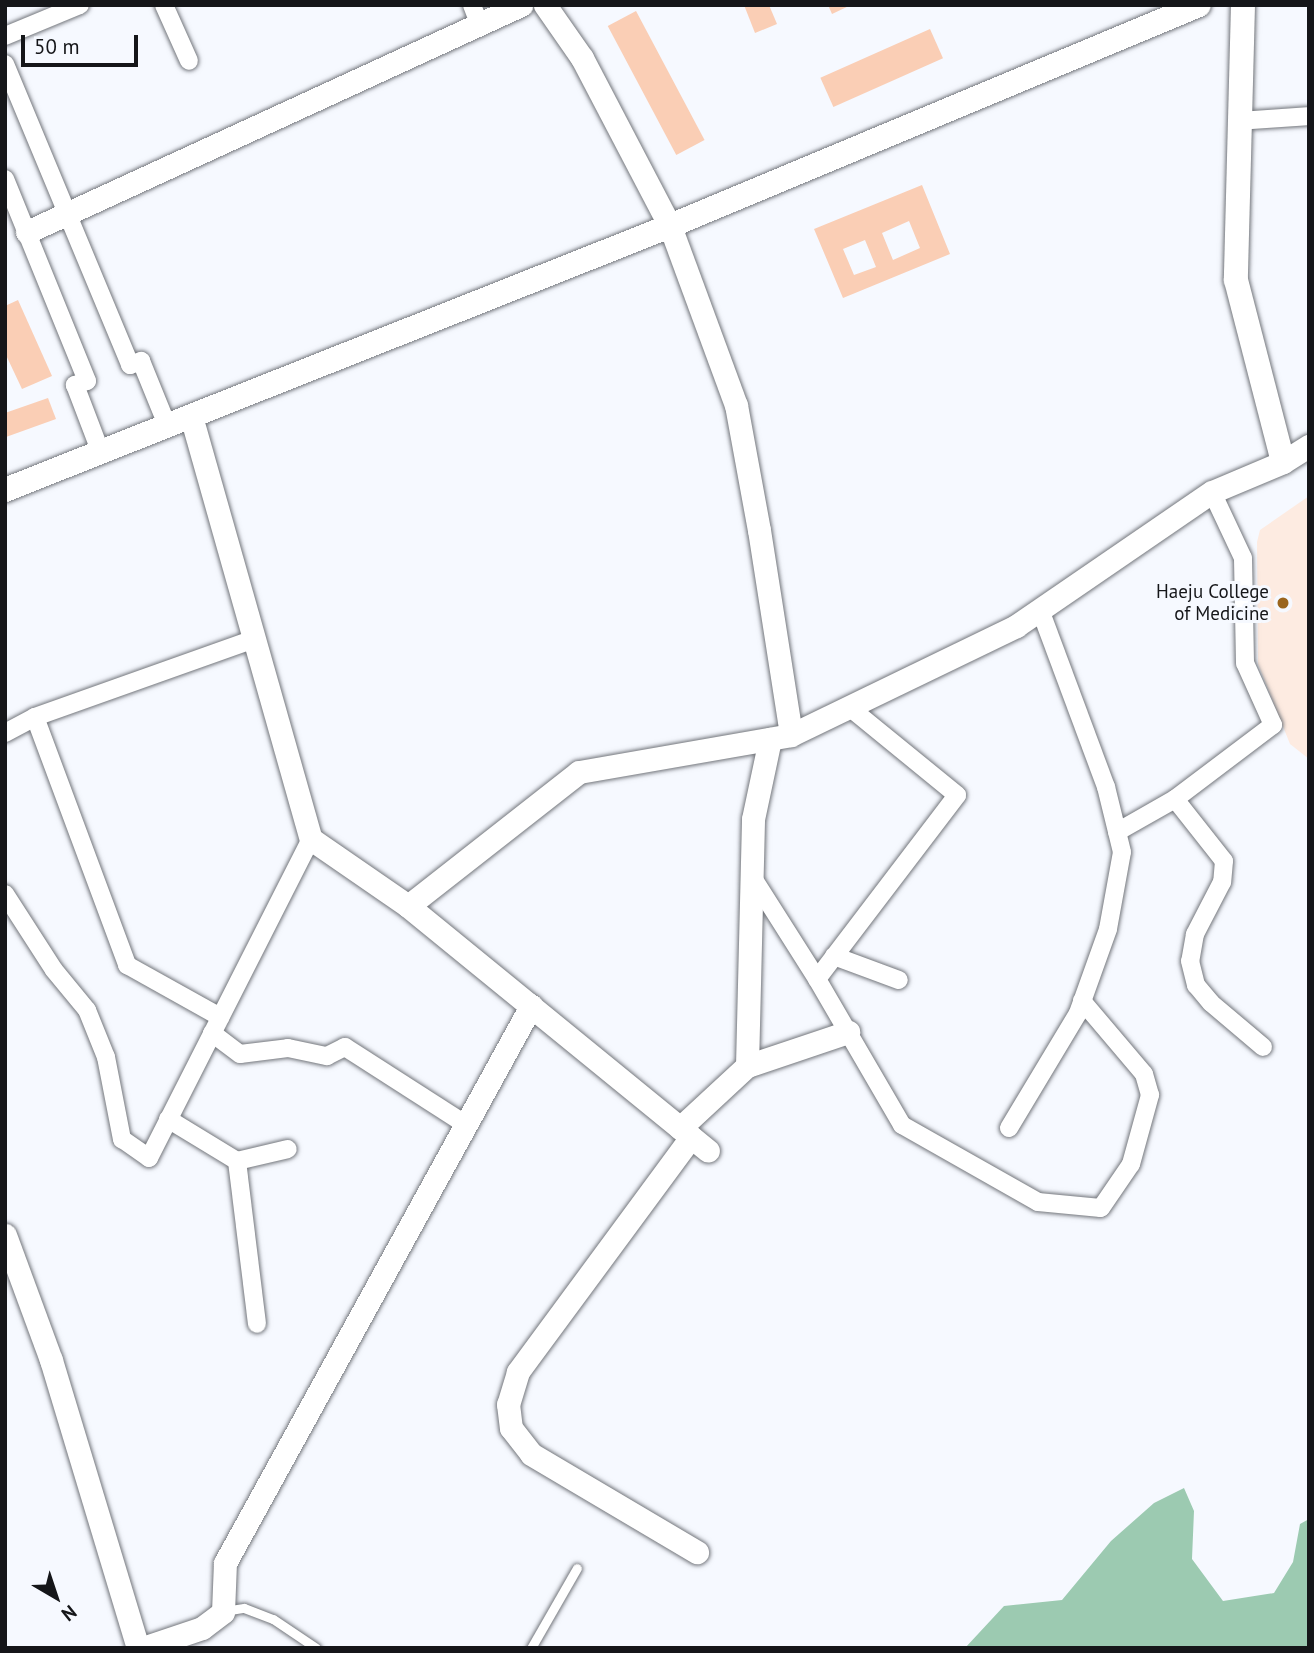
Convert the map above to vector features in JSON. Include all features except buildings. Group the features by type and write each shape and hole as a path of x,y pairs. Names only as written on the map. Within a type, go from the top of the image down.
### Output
{"main road":[{"path":"5,490 670,226 1199,5"},
{"path":"1243,5 1236,280 1283,462"}],"street":[{"path":"5,36 80,5"},
{"path":"164,5 189,61"},
{"path":"27,232 476,15 521,5"},
{"path":"545,5 582,58 670,226 739,416 780,737 753,819 747,1066 518,1372 508,1404 511,1428 531,1454 697,1552"},
{"path":"5,64 130,365 141,361 167,425"},
{"path":"1238,121 1309,116"},
{"path":"5,179 87,381 75,385 101,453"},
{"path":"191,416 311,839 408,906 693,1139"},
{"path":"408,906 579,772 780,737 1016,626 1212,492 1283,462 1309,446"},
{"path":"1117,832 1175,799 1273,724 1245,663 1243,558 1212,492"},
{"path":"1009,1128 1082,1001 1108,929 1122,852 1106,787 1040,610"},
{"path":"5,733 35,718 254,639"},
{"path":"817,979 957,795 849,706"},
{"path":"35,718 127,965 216,1025 240,1054 288,1048 327,1056 345,1047 465,1124"},
{"path":"1175,799 1224,861 1222,882 1195,934 1190,961 1196,985 1211,1003 1263,1046"},
{"path":"5,894 54,970 87,1010 106,1057 122,1139 149,1158 311,839"},
{"path":"753,878 817,979 902,1125 1038,1202 1101,1208 1131,1164 1150,1096 1144,1074 1082,1001"},
{"path":"834,956 899,980"},
{"path":"5,1235 51,1360 140,1648 202,1628 222,1612 225,1563 531,1006"},
{"path":"747,1066 848,1032"},
{"path":"168,1119 237,1161 288,1149"},
{"path":"237,1161 257,1324"}],"lane":[{"path":"531,1648 578,1569"},
{"path":"222,1612 244,1608 254,1611 273,1619 316,1648"}],"shaded area":[{"name":"Haeju College of Medicine","path":"1309,496 1309,759 1290,744 1258,664 1257,542 1260,530"}],"green space":[{"path":"1184,1488 1194,1511 1192,1559 1223,1601 1274,1593 1293,1562 1300,1524 1309,1519 1309,1648 965,1648 1004,1606 1062,1600 1111,1541 1154,1503"}],"place":[{"name":"Haeju College of Medicine","path":"1283,603"}]}
